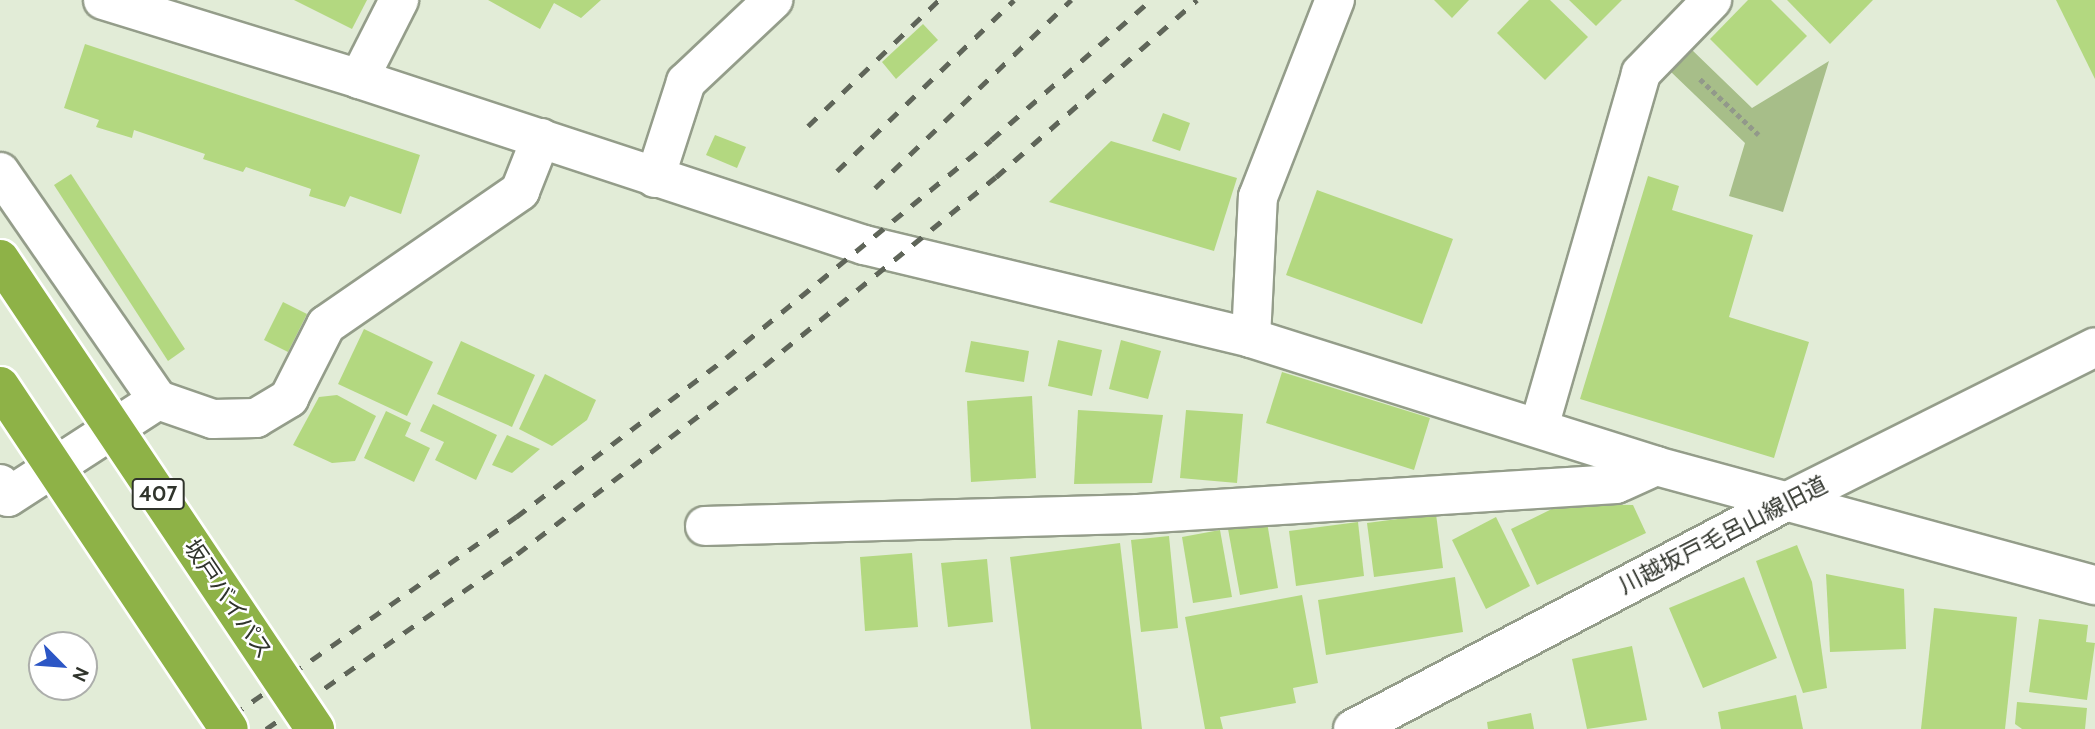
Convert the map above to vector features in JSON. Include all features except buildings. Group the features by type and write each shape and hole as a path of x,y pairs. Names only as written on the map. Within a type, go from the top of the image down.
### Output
{"highway":[{"name":"坂戸バイパス","path":"0,259 315,729"},
{"path":"0,386 229,729"}],"street":[{"path":"103,0 359,79 654,178 901,255 1251,338 1656,466 2095,585"},
{"path":"359,79 399,0"},
{"path":"654,178 687,82 773,0"},
{"path":"1251,338 1258,197 1335,0"},
{"path":"1539,427 1641,73 1712,0"},
{"path":"0,172 158,400 213,419 245,419 256,418 289,398 326,325 520,191 541,138"},
{"name":"川越坂戸毛呂山線旧道","path":"1353,729 1788,500 2095,347"},
{"path":"3,494 158,400"},
{"path":"705,526 1138,513 1603,485 1616,484 1656,466"}],"path":[{"path":"1666,47 1759,135"}],"green space":[{"path":"1691,49 1752,108 1829,61 1783,212 1729,196 1745,143 1670,71"}],"railway":[{"path":"808,126 939,0"},
{"path":"837,171 1014,0"},
{"path":"875,188 1071,0"},
{"path":"213,729 516,517 726,358 991,140 1151,0"},
{"path":"266,729 517,554 764,366 996,177 1197,0"}]}
